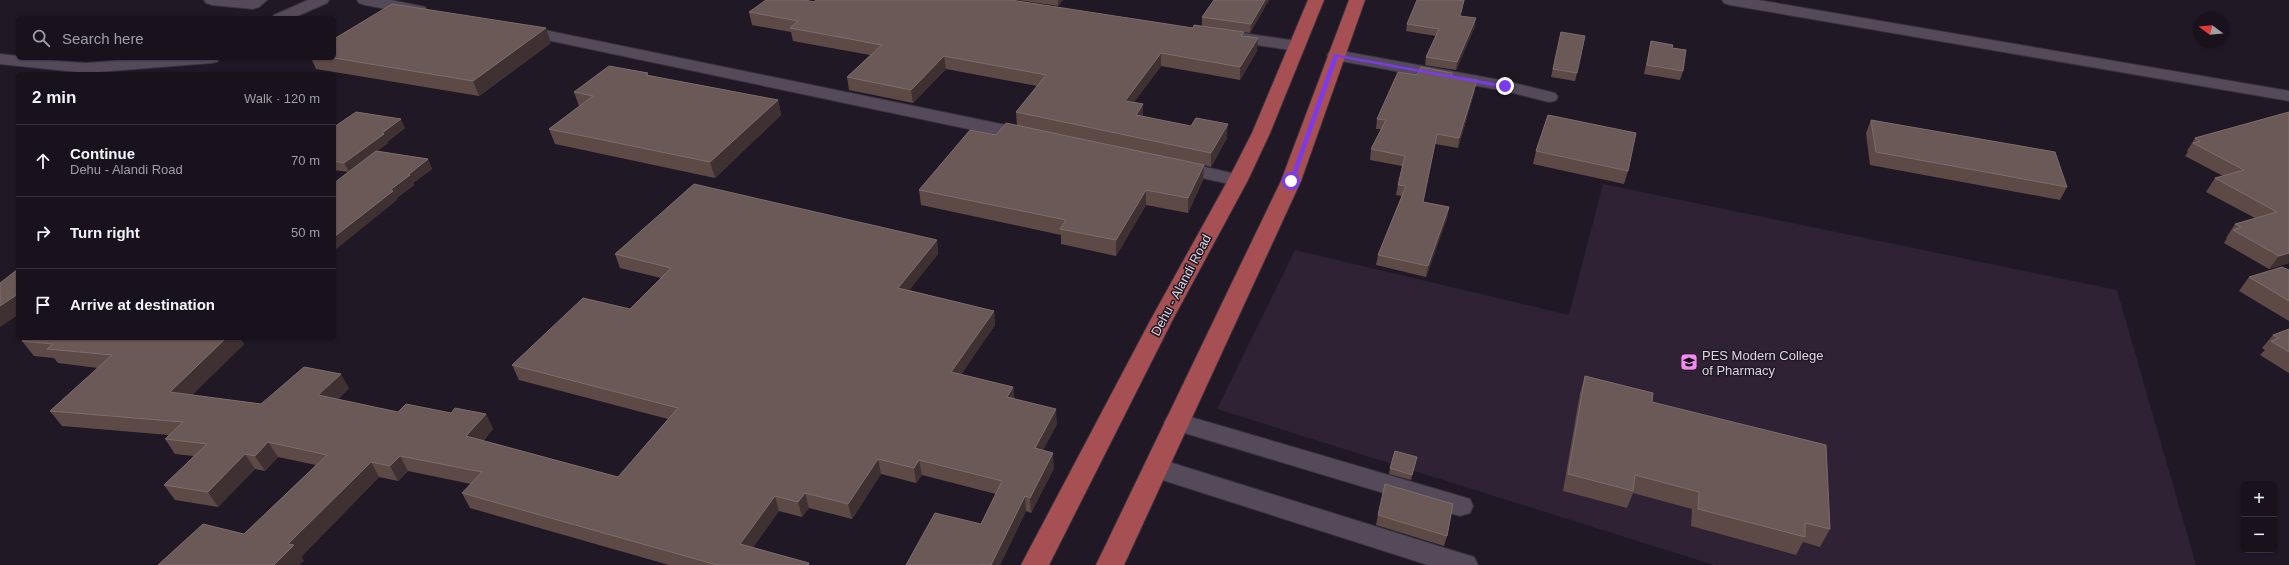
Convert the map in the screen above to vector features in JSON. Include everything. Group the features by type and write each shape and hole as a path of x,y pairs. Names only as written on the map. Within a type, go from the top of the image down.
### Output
{"main road":[{"name":"Dehu - Alandi Road","path":"1035,565 1161,321 1238,180 1261,133 1316,0"},
{"path":"1110,565 1291,181 1357,0"}],"street":[{"path":"212,0 253,4 259,0"},
{"path":"285,16 321,0"},
{"path":"365,0 435,14"},
{"path":"1730,0 2289,96"},
{"path":"1780,0 2289,86"},
{"path":"505,27 667,59 1048,140"},
{"path":"1210,34 1297,46"},
{"path":"1336,55 1505,86 1549,97"},
{"path":"0,59 86,68 186,60"},
{"path":"1157,163 1238,180"},
{"path":"1177,422 1460,506"},
{"path":"1156,468 1464,565"}],"shaded area":[{"name":"PES Modern College of Pharmacy","path":"1603,184 2117,290 2196,565 1714,565 1217,409 1295,250 1569,315"}],"building":[{"path":"766,0 805,0 814,2 816,0 1011,0 1193,28 1194,25 1244,32 1241,36 1258,38 1240,67 1161,53 1125,101 1143,104 1136,115 1191,126 1196,118 1228,124 1211,153 1016,112 1046,75 944,56 911,90 847,77 882,45 790,28 798,21 749,12"},
{"path":"1214,0 1265,0 1251,24 1202,17"},
{"path":"1417,0 1464,0 1460,16 1476,18 1457,62 1426,57 1439,29 1407,24"},
{"path":"392,4 546,28 473,81 336,58 336,38"},
{"path":"1561,32 1585,36 1577,73 1553,69"},
{"path":"1651,41 1673,45 1672,48 1686,50 1683,71 1647,65"},
{"path":"609,66 648,73 646,75 778,100 710,162 549,129 593,96 574,92"},
{"path":"1421,67 1452,73 1451,76 1477,80 1459,138 1437,134 1423,202 1449,207 1428,266 1378,255 1406,186 1398,185 1405,156 1371,149 1386,120 1377,119 1398,72 1417,75"},
{"path":"356,112 401,119 382,133 384,134 344,163 336,161 336,126"},
{"path":"2289,112 2289,253 2279,256 2233,230 2241,227 2235,224 2277,212 2215,178 2244,170 2193,143 2200,141 2195,138"},
{"path":"1548,115 1636,133 1628,171 1536,151"},
{"path":"1871,120 2055,152 2067,187 1876,152"},
{"path":"1006,123 1204,165 1188,198 1146,190 1116,240 1060,229 1066,220 919,190 970,130 996,135"},
{"path":"376,151 428,159 390,190 393,191 336,235 336,181"},
{"path":"694,184 937,240 898,288 994,311 951,372 1013,387 1007,397 1056,409 1035,448 1053,453 1030,498 1025,496 991,565 906,565 935,513 981,524 1002,481 919,460 914,468 878,459 848,504 805,493 798,502 775,496 740,544 809,563 808,565 717,565 462,493 482,472 400,456 390,466 371,462 288,544 294,545 274,565 158,565 203,524 244,534 327,455 268,442 255,456 245,454 208,492 164,485 207,444 165,439 183,422 50,411 112,355 47,349 53,344 22,341 224,340 170,392 261,404 304,367 341,374 318,395 398,412 406,404 451,413 455,408 486,414 466,436 618,477 678,408 512,365 583,298 630,309 671,268 615,254"},
{"path":"2282,267 2289,270 2289,301 2249,277"},
{"path":"16,271 16,295 0,306 0,283"},
{"path":"2289,329 2289,352 2271,341 2279,338 2273,335"},
{"path":"1585,376 1653,393 1652,402 1826,445 1830,529 1805,523 1805,537 1698,509 1699,492 1635,475 1633,491 1568,474"},
{"path":"1395,451 1417,457 1412,475 1390,468"},
{"path":"1385,484 1453,504 1447,536 1378,515"}],"place":[{"name":"PES Modern College of Pharmacy","path":"1689,362"}],"route":[{"path":"1291,181 1336,55 1505,86"}]}
